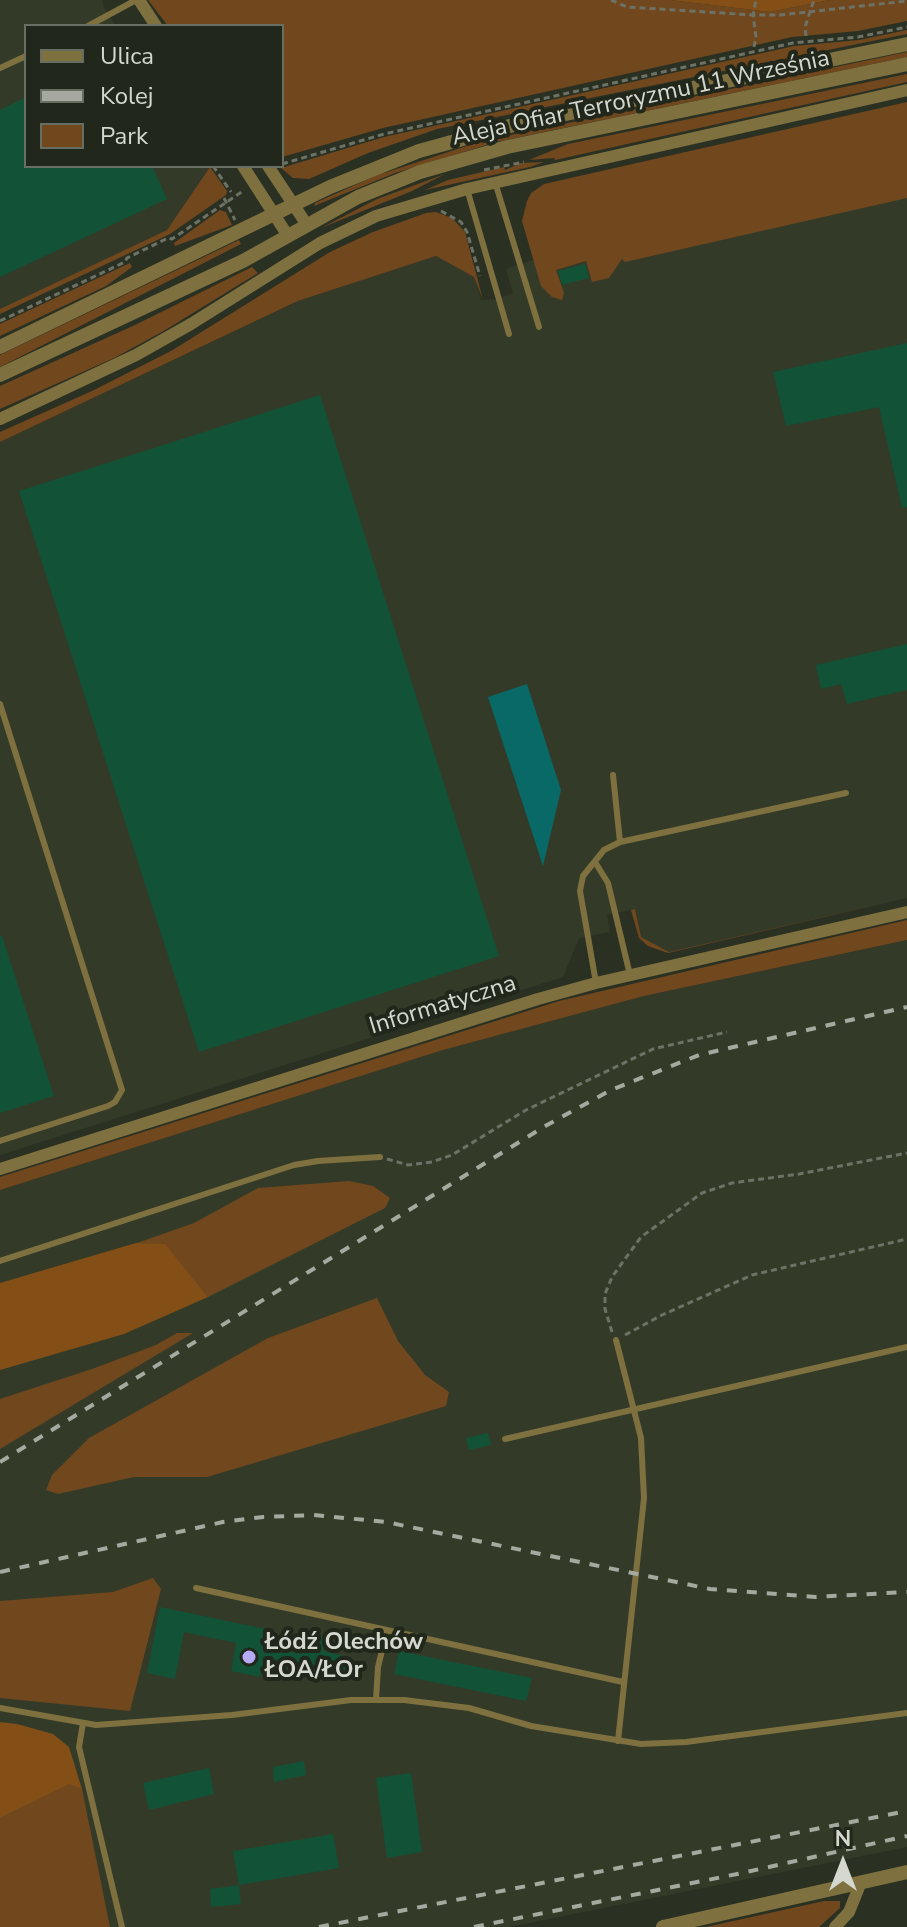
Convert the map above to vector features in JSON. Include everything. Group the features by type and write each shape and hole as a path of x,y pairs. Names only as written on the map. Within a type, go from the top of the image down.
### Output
{"street":[{"path":"137,0 155,24"},
{"name":"Aleja Ofiar Terroryzmu 11 Września","path":"0,347 274,213 402,157 480,133 907,44"},
{"name":"Aleja Ofiar Terroryzmu 11 Września","path":"0,375 131,316 378,188 478,155 907,64"},
{"path":"0,419 156,345 335,236 376,216 495,182 907,90"},
{"path":"244,168 288,236"},
{"path":"269,168 307,225"},
{"name":"Informatyczna","path":"0,1169 596,983 907,912"},
{"path":"663,1927 907,1872"},
{"path":"835,1927 849,1912 861,1882"}],"lane":[{"path":"92,24 137,0"},
{"path":"0,68 24,57"},
{"path":"495,182 539,327"},
{"path":"467,189 509,334"},
{"path":"0,704 122,1090 115,1102 108,1106 0,1141"},
{"path":"613,775 620,842"},
{"path":"596,983 580,891 583,876 604,850 620,842 846,793"},
{"path":"595,862 608,883 630,975"},
{"path":"0,1261 294,1165 380,1157"},
{"path":"616,1340 635,1409 644,1457 644,1498 618,1741"},
{"path":"505,1439 907,1347"},
{"path":"196,1588 623,1682"},
{"path":"376,1700 378,1667 387,1630"},
{"path":"0,1708 96,1725 232,1715 325,1702 404,1700 469,1708 531,1726 641,1744 686,1742 907,1713"},
{"path":"83,1723 79,1747 122,1927"}],"path":[{"path":"611,0 627,7 753,15 907,1"},
{"path":"754,47 756,0"},
{"path":"806,36 805,27 814,0"},
{"path":"284,163 384,134 793,43 858,37 907,27"},
{"path":"214,168 231,192"},
{"path":"0,321 125,262 127,258 168,238 172,239 225,200 247,188"},
{"path":"225,200 237,224"},
{"path":"431,209 452,215 461,222 467,232 483,287"},
{"path":"380,1157 408,1165 452,1155 526,1110 653,1049 727,1032"},
{"path":"907,1153 799,1174 732,1183 702,1193 641,1237 608,1285 605,1309 616,1340 662,1315 752,1275 907,1239"}],"shaded area":[{"path":"0,0 102,0 115,24 24,24 24,168 209,168 167,230 0,309"},
{"path":"670,0 830,0 770,12"},
{"path":"907,133 907,898 669,952 640,937 635,909 607,915 610,932 579,938 563,977 0,1155 0,442 299,301 436,256 474,277 481,300 498,299 513,293 506,269"},
{"path":"907,940 907,1847 509,1927 0,1927 0,1190 443,1050 644,996"},
{"path":"136,1243 165,1244 208,1297 124,1334 0,1370 0,1283"},
{"path":"0,1722 53,1734 69,1747 82,1789 69,1784 0,1818"}],"green space":[{"path":"148,0 670,0 770,12 830,0 907,0 907,21 858,31 792,37 383,128 284,156 284,24 166,24"},
{"path":"907,30 907,34 437,129 368,153 309,179 293,178 281,168 384,137 794,46 859,40"},
{"path":"907,52 907,57 496,142 395,173 314,206 375,176 482,141"},
{"path":"907,74 907,82 555,160 529,160 568,144"},
{"path":"907,102 907,198 625,262 622,259 609,278 592,282 586,261 556,270 564,293 562,300 552,297 541,286 522,221 531,193 544,184"},
{"path":"544,162 425,190 448,180 504,167 505,170 521,163"},
{"path":"211,168 227,191 226,195 170,234 0,314 0,309 167,230"},
{"path":"445,174 412,191 321,228 377,199"},
{"path":"220,210 226,212 232,225 175,246 174,243"},
{"path":"436,212 452,218 465,232 483,300 474,277 436,256 298,301 0,442 0,432 171,351 330,252 373,232"},
{"path":"239,240 241,244 0,367 0,355"},
{"path":"130,263 132,267 106,286 0,336 0,324"},
{"path":"252,267 258,273 162,332 114,358 0,409 0,386 135,325"},
{"path":"907,898 668,953 648,946 639,938 631,910 635,909 641,937 669,952"},
{"path":"907,920 907,940 644,996 443,1050 0,1190 0,1177 559,1001"},
{"path":"349,1181 373,1186 390,1198 385,1208 208,1297 165,1245 137,1243 194,1223 258,1188"},
{"path":"377,1298 398,1341 425,1375 449,1392 446,1406 207,1477 134,1477 58,1494 46,1490 52,1475 89,1438 268,1338"},
{"path":"177,1333 193,1333 0,1449 0,1399 92,1369 156,1345"},
{"path":"153,1578 161,1589 130,1711 0,1698 0,1601 113,1592"},
{"path":"69,1783 82,1789 110,1927 0,1927 0,1818"},
{"path":"824,1901 840,1901 840,1908 819,1927 706,1927"}],"water":[{"path":"527,684 561,790 543,866 488,697"}],"building":[{"path":"24,98 24,168 153,168 167,199 0,277 0,110"},
{"path":"585,264 589,278 562,285 558,271"},
{"path":"907,343 907,507 902,508 879,407 786,426 773,372"},
{"path":"320,395 499,956 199,1052 19,491"},
{"path":"907,644 907,690 847,704 841,684 821,689 816,665"},
{"path":"0,936 54,1096 0,1113"},
{"path":"488,1433 491,1445 469,1450 466,1438"},
{"name":"Łódź Olechów ŁOA/ŁOr","path":"160,1607 270,1630 266,1647 301,1654 307,1633 326,1637 323,1651 352,1658 347,1681 263,1663 260,1677 231,1671 236,1643 184,1632 175,1679 147,1673"},
{"path":"399,1651 532,1678 526,1701 394,1674"},
{"path":"304,1761 306,1775 274,1782 273,1767"},
{"path":"209,1768 214,1794 149,1810 143,1783"},
{"path":"411,1773 422,1852 387,1858 376,1778"},
{"path":"333,1834 339,1868 239,1885 233,1851"},
{"path":"239,1885 241,1904 211,1907 210,1889"}],"railway":[{"path":"0,1462 547,1125 611,1090 699,1055 907,1007"},
{"path":"0,1572 223,1522 314,1515 386,1522 710,1589 815,1597 907,1592"},
{"path":"319,1927 907,1811"},
{"path":"474,1927 907,1836"}],"place":[{"name":"Łódź Olechów ŁOA/ŁOr","path":"249,1657"}]}
